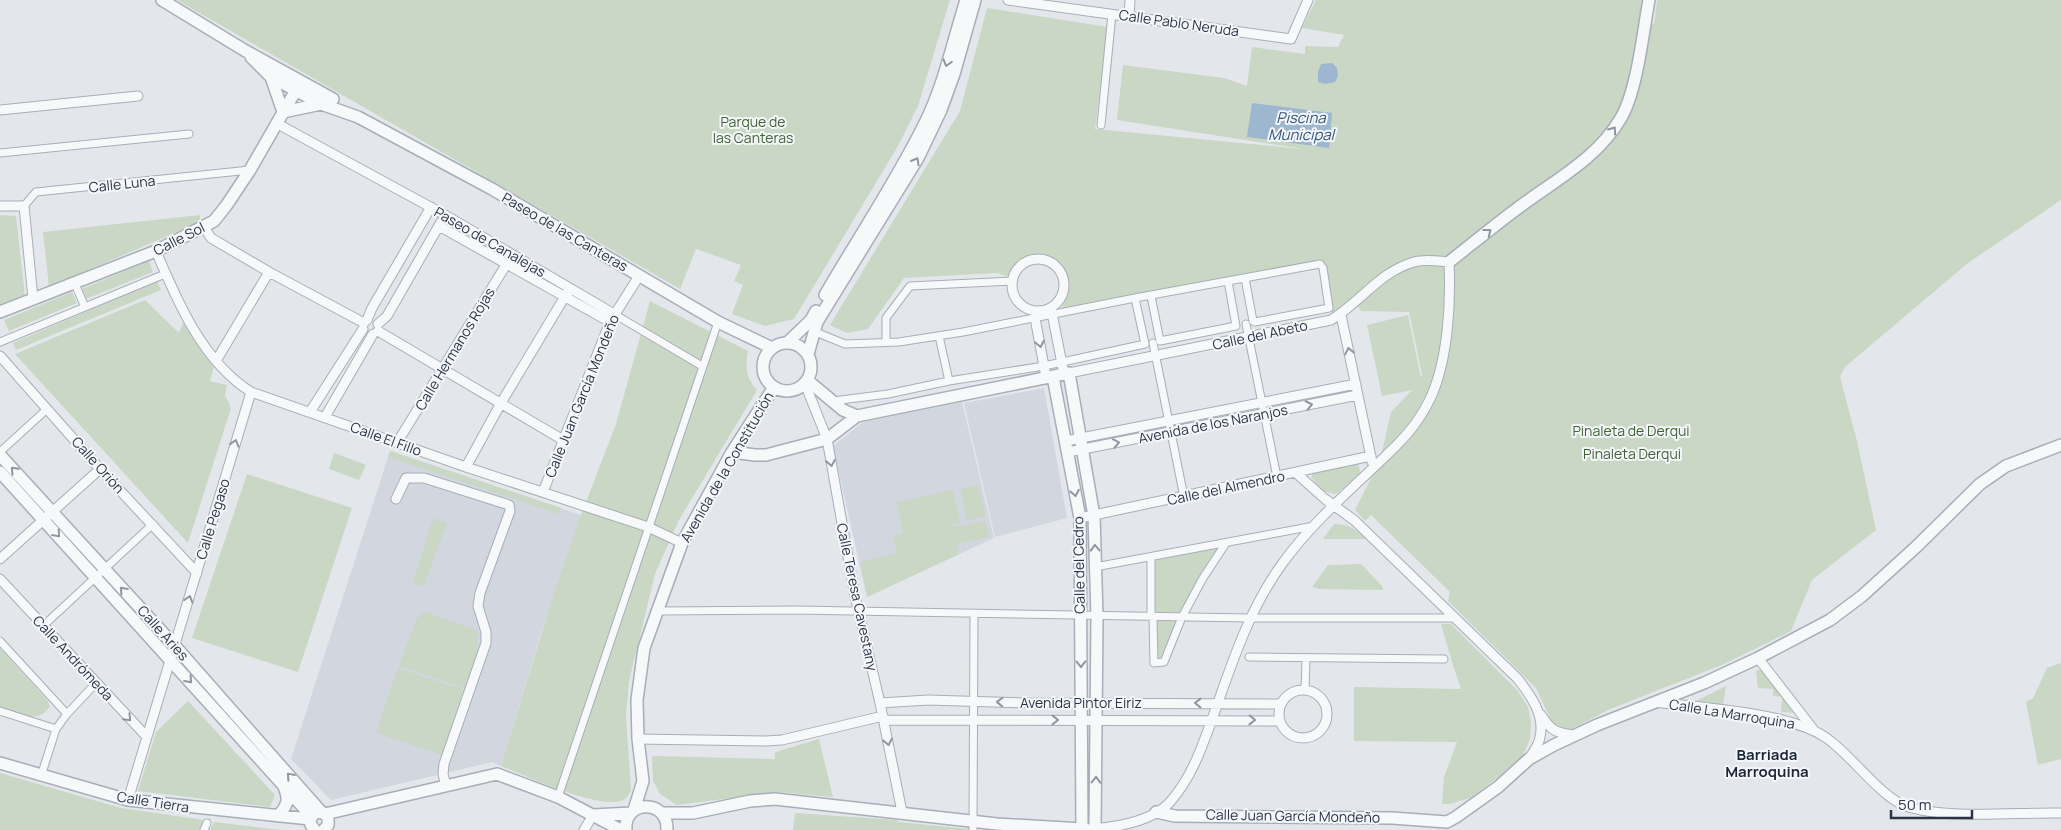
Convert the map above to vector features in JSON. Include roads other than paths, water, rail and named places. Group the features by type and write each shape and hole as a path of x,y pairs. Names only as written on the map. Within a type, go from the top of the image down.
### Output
{"street":[{"path":"162,0 244,50 275,65 349,108 358,117"},
{"path":"966,0 939,89 926,122 815,314 787,343 772,348 764,361 764,376 774,387 780,390 790,391 800,388 806,382 811,367 808,354 813,330 918,158 941,110 954,74 975,0"},
{"name":"Calle Pablo Neruda","path":"1008,0 1291,39 1308,0"},
{"path":"1129,16 1130,0"},
{"path":"584,830 593,815 633,811 640,807 693,813 750,800 775,799 902,812 973,825 1096,830 1122,825 1156,812 1168,804 1193,770 1249,618 1282,564 1314,526 1410,433 1431,397 1447,331 1450,309 1449,262 1519,207 1576,168 1603,144 1622,117 1632,88 1649,0"},
{"path":"1101,125 1112,14"},
{"path":"244,50 272,77 321,104 358,117"},
{"path":"275,65 291,81 296,90"},
{"path":"272,77 283,112 321,104"},
{"path":"296,90 308,90 333,99"},
{"name":"Calle Sol","path":"0,312 156,251 204,227 218,216 250,170 296,90"},
{"path":"0,110 138,96"},
{"name":"Paseo de las Canteras","path":"358,117 492,190 718,322 772,348"},
{"name":"Paseo de Canalejas","path":"276,122 432,207 570,288 612,318 702,366"},
{"path":"0,153 189,134"},
{"name":"Calle Luna","path":"24,206 36,192 250,170"},
{"path":"0,206 24,206 33,299"},
{"path":"310,412 365,324 372,308 432,207"},
{"path":"326,417 445,215"},
{"path":"423,221 438,227 564,297 612,318"},
{"path":"204,227 211,238 365,324"},
{"name":"Calle El Fillo","path":"156,251 180,304 216,360 236,382 250,392 326,417 466,468 648,527 682,543"},
{"name":"Calle Hermanos Rojas","path":"397,443 512,255"},
{"path":"1036,314 1016,299 1013,290 1013,281 1019,268 1031,260 1045,260 1054,264 1063,278 1064,290 1051,311"},
{"name":"Calle del Abeto","path":"857,416 1055,374 1155,357 1332,320 1341,315 1386,274 1414,262 1449,262"},
{"path":"813,330 845,344 939,336 1051,311 1151,296 1320,264 1323,268 1329,308 1061,362 1055,374 949,381 888,394 833,402"},
{"path":"216,360 270,272"},
{"name":"Calle Sol","path":"0,342 166,274"},
{"name":"Calle Juan García Mondeño","path":"543,492 612,318 639,276"},
{"path":"1244,278 1255,322"},
{"path":"886,342 886,318 910,286 1013,281"},
{"path":"1228,281 1236,326"},
{"path":"75,284 85,307"},
{"path":"466,468 501,402 570,288"},
{"path":"1151,296 1157,342 1155,357 1184,497"},
{"path":"1135,298 1145,344"},
{"name":"Calle del Cedro","path":"1051,311 1061,362 1055,374 1080,518 1082,830"},
{"name":"Calle del Cedro","path":"1036,314 1055,374 1081,444 1094,516 1097,617 1096,830"},
{"path":"1341,315 1373,468"},
{"path":"365,324 372,319 376,330 563,440"},
{"path":"558,797 718,322"},
{"path":"365,324 366,333 376,330"},
{"path":"1246,324 1277,477"},
{"path":"939,336 949,381"},
{"path":"787,343 802,348 808,354"},
{"name":"Calle Orión","path":"0,356 100,469 197,573"},
{"path":"732,452 755,456 766,455 827,439 857,416 843,410 806,382"},
{"name":"Calle Teresa Cavestany","path":"806,382 827,439 858,612 880,703 902,812"},
{"name":"Avenida de los Naranjos","path":"1067,447 1167,421 1356,384"},
{"name":"Avenida de la Constitución","path":"667,829 643,781 638,739 637,700 644,648 682,543 732,452 774,387"},
{"name":"Calle Pegaso","path":"170,658 250,392"},
{"name":"Avenida de los Naranjos","path":"1081,444 1170,432 1358,394"},
{"path":"0,454 47,410"},
{"name":"Calle Juan García Mondeño","path":"1156,812 1175,816 1392,818 1447,822 1498,787 1529,760 1554,745 1597,725 1704,683 1758,658 1830,620 1862,596 1916,547 1980,484 2006,466 2061,445"},
{"name":"Calle Aries","path":"0,454 175,646 317,819"},
{"name":"Calle del Almendro","path":"1080,518 1371,456"},
{"path":"0,559 100,469"},
{"name":"Calle Aries","path":"0,472 282,783 317,819"},
{"name":"Calle Juan García Mondeño","path":"1296,473 1334,506 1354,520 1518,679 1533,699 1539,712 1540,739 1529,760"},
{"path":"396,499 406,478 424,478 509,505 510,511 480,594 478,606 486,632 486,643 444,764 443,774 446,786"},
{"path":"42,626 153,524"},
{"path":"1095,567 1314,526"},
{"path":"1151,557 1154,663 1164,662 1182,616 1203,578 1226,543"},
{"name":"Calle Andrómeda","path":"0,579 147,737"},
{"path":"658,611 869,612 1097,617 1455,618"},
{"path":"973,825 974,614"},
{"path":"0,641 67,714"},
{"path":"1249,657 1444,658"},
{"path":"128,800 170,658"},
{"path":"1305,690 1306,658"},
{"path":"1758,658 1815,731"},
{"path":"41,776 56,729 67,714 96,683"},
{"path":"1305,690 1320,697 1324,703 1326,719 1318,732 1303,738 1289,733 1280,721 1281,704 1291,693 1305,690"},
{"name":"Avenida Pintor Eiriz","path":"880,703 928,700 1097,704 1281,704"},
{"name":"Calle La Marroquina","path":"1654,702 1783,720 1815,731 1839,747 1874,782 1902,804 1933,812 2061,813"},
{"path":"0,712 56,729"},
{"path":"1539,712 1558,733 1577,735"},
{"name":"Avenida Pintor Eiriz","path":"638,739 782,740 883,718 1280,721"},
{"path":"1540,739 1554,745 1552,728"},
{"name":"Calle Tierra","path":"0,763 128,800 317,819 497,774 558,797 621,830"},
{"name":"Avenida de la Constitución","path":"626,830 627,818 633,811 643,781"},
{"path":"278,816 288,799 282,783"},
{"path":"667,829 693,813"},
{"path":"317,819 329,822 324,830"}],"water":[{"path":"1332,63 1337,68 1338,76 1335,82 1326,84 1318,82 1318,72 1321,64"},
{"name":"Piscina Municipal","path":"1252,103 1332,113 1329,148 1247,137"}],"district":[{"name":"Barriada Marroquina","path":"1767,764"}],"park label":[{"name":"Parque de las Canteras","path":"753,130"},
{"name":"Pinaleta de Derqui","path":"1631,431"},
{"name":"Pinaleta Derqui","path":"1632,454"}]}
